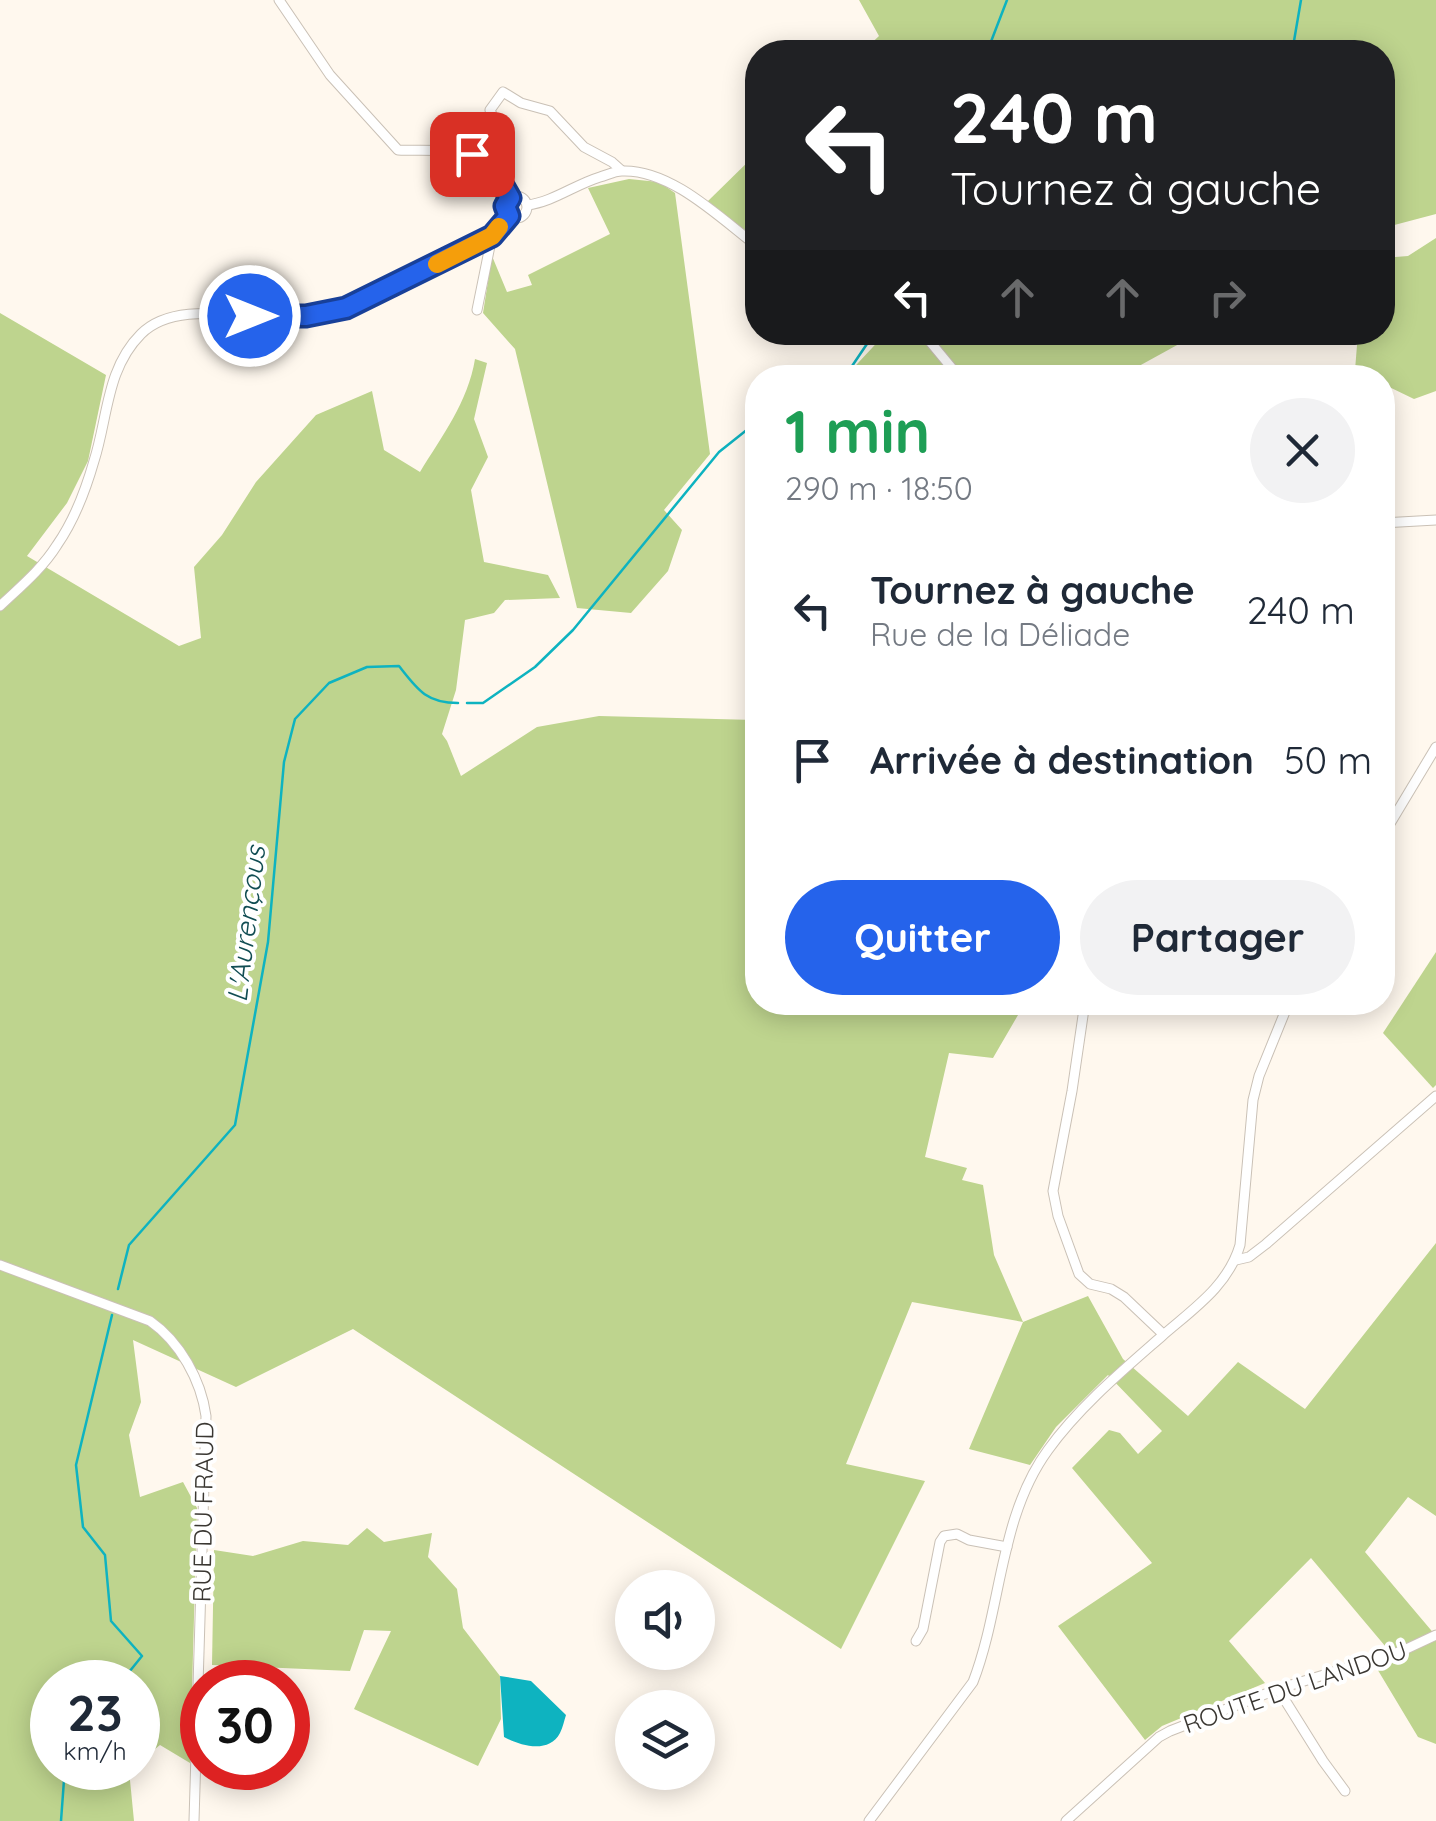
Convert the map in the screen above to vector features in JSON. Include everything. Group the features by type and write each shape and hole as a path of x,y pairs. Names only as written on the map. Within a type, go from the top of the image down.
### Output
{"street":[{"path":"279,0 330,74 398,150 472,154 502,182 510,198"},
{"path":"480,158 498,129 490,110 503,92 521,103 550,111 584,147 621,170"},
{"path":"526,205 544,203 581,183 621,170 658,175 745,236"},
{"path":"510,198 520,197 526,205"},
{"path":"509,216 505,206 510,198"},
{"path":"509,216 523,215 526,205"},
{"path":"0,606 59,543 94,461 107,399 122,359 140,334 158,320 188,314 294,317 346,308 492,236 509,216"},
{"path":"476,310 492,236"},
{"path":"933,345 949,365"},
{"path":"1395,522 1436,520"},
{"path":"1395,815 1436,747"},
{"path":"1082,1015 1053,1191 1058,1216 1079,1274 1090,1284 1124,1297 1163,1334"},
{"path":"869,1821 973,1682 1024,1494 1049,1448 1090,1401 1218,1287 1236,1260 1253,1100 1284,1015"},
{"path":"1236,1260 1249,1257 1266,1244 1436,1096"},
{"name":"RUE DU FRAUD","path":"0,1265 150,1321 162,1329 190,1368 204,1402 194,1821"},
{"path":"916,1641 923,1629 944,1536 956,1534 1007,1547"},
{"name":"ROUTE DU LANDOU","path":"1066,1821 1159,1737 1278,1689 1402,1651 1436,1635"},
{"path":"1278,1689 1345,1791"}],"green space":[{"path":"859,0 1436,0 1436,214 1395,225 1395,40 875,40 879,36"},
{"path":"745,165 745,230 707,202"},
{"path":"629,179 659,182 675,193 710,454 664,510 682,530 668,571 631,613 577,608 515,349 483,313 492,256 507,292 532,285 528,275 610,234 588,188"},
{"path":"1436,238 1436,391 1414,399 1395,390 1395,365 1355,365 1357,345 1395,345 1395,257 1408,256"},
{"path":"0,313 106,375 88,461 67,503 27,556 179,646 201,638 194,567 222,535 256,482 316,415 372,391 384,450 420,472 460,404 475,359 487,363 474,419 488,457 471,490 484,562 548,575 560,598 505,600 494,613 465,620 456,690 442,734 461,776 537,727 599,716 745,720 745,1015 1018,1015 993,1058 949,1053 925,1157 967,1168 962,1180 983,1185 994,1255 1023,1322 912,1302 846,1464 925,1481 841,1649 353,1329 236,1387 133,1340 141,1402 129,1435 140,1497 183,1482 197,1508 193,1660 180,1660 180,1757 160,1745 160,1660 30,1660 30,1790 131,1790 134,1821 0,1821"},
{"path":"875,345 1177,345 1141,365 856,365"},
{"path":"1436,952 1433,1088 1383,1033"},
{"path":"1436,1243 1436,1516 1408,1497 1365,1552 1436,1636 1436,1744 1418,1737 1376,1667 1396,1659 1311,1558 1229,1641 1265,1683 1162,1726 1145,1740 1058,1626 1152,1563 1072,1468 1109,1430 1120,1433 1138,1454 1162,1431 1108,1375 1056,1427 1030,1465 969,1449 1023,1322 1088,1296 1123,1359 1188,1416 1238,1362 1305,1409"},
{"path":"367,1528 384,1542 432,1533 428,1557 457,1589 463,1628 500,1676 501,1719 478,1766 354,1709 391,1631 364,1630 350,1671 310,1669 310,1660 212,1660 214,1550 253,1556 303,1541 348,1545"}],"water":[{"path":"500,1676 531,1681 566,1715 555,1740 534,1746 504,1737"}],"waterway":[{"path":"992,40 1007,0"},
{"name":"L'Aurençous","path":"1294,40 1301,0"},
{"name":"L'Aurençous","path":"853,365 866,345"},
{"name":"L'Aurençous","path":"467,703 483,703 535,667 573,630 719,452 745,431"},
{"name":"L'Aurençous","path":"118,1289 129,1245 235,1125 268,942 284,762 295,719 329,683 367,667 399,666 423,693 458,703"},
{"name":"L'Aurençous","path":"112,1315 76,1465 83,1527 105,1555 111,1621 142,1656 139,1660"},
{"name":"L'Aurençous","path":"61,1821 63,1790"}],"slow traffic":[{"path":"437,264 492,236 499,227"}],"route":[{"path":"250,316 306,316 346,308 492,236 509,216 505,206 510,198 502,182 472,154"}]}
